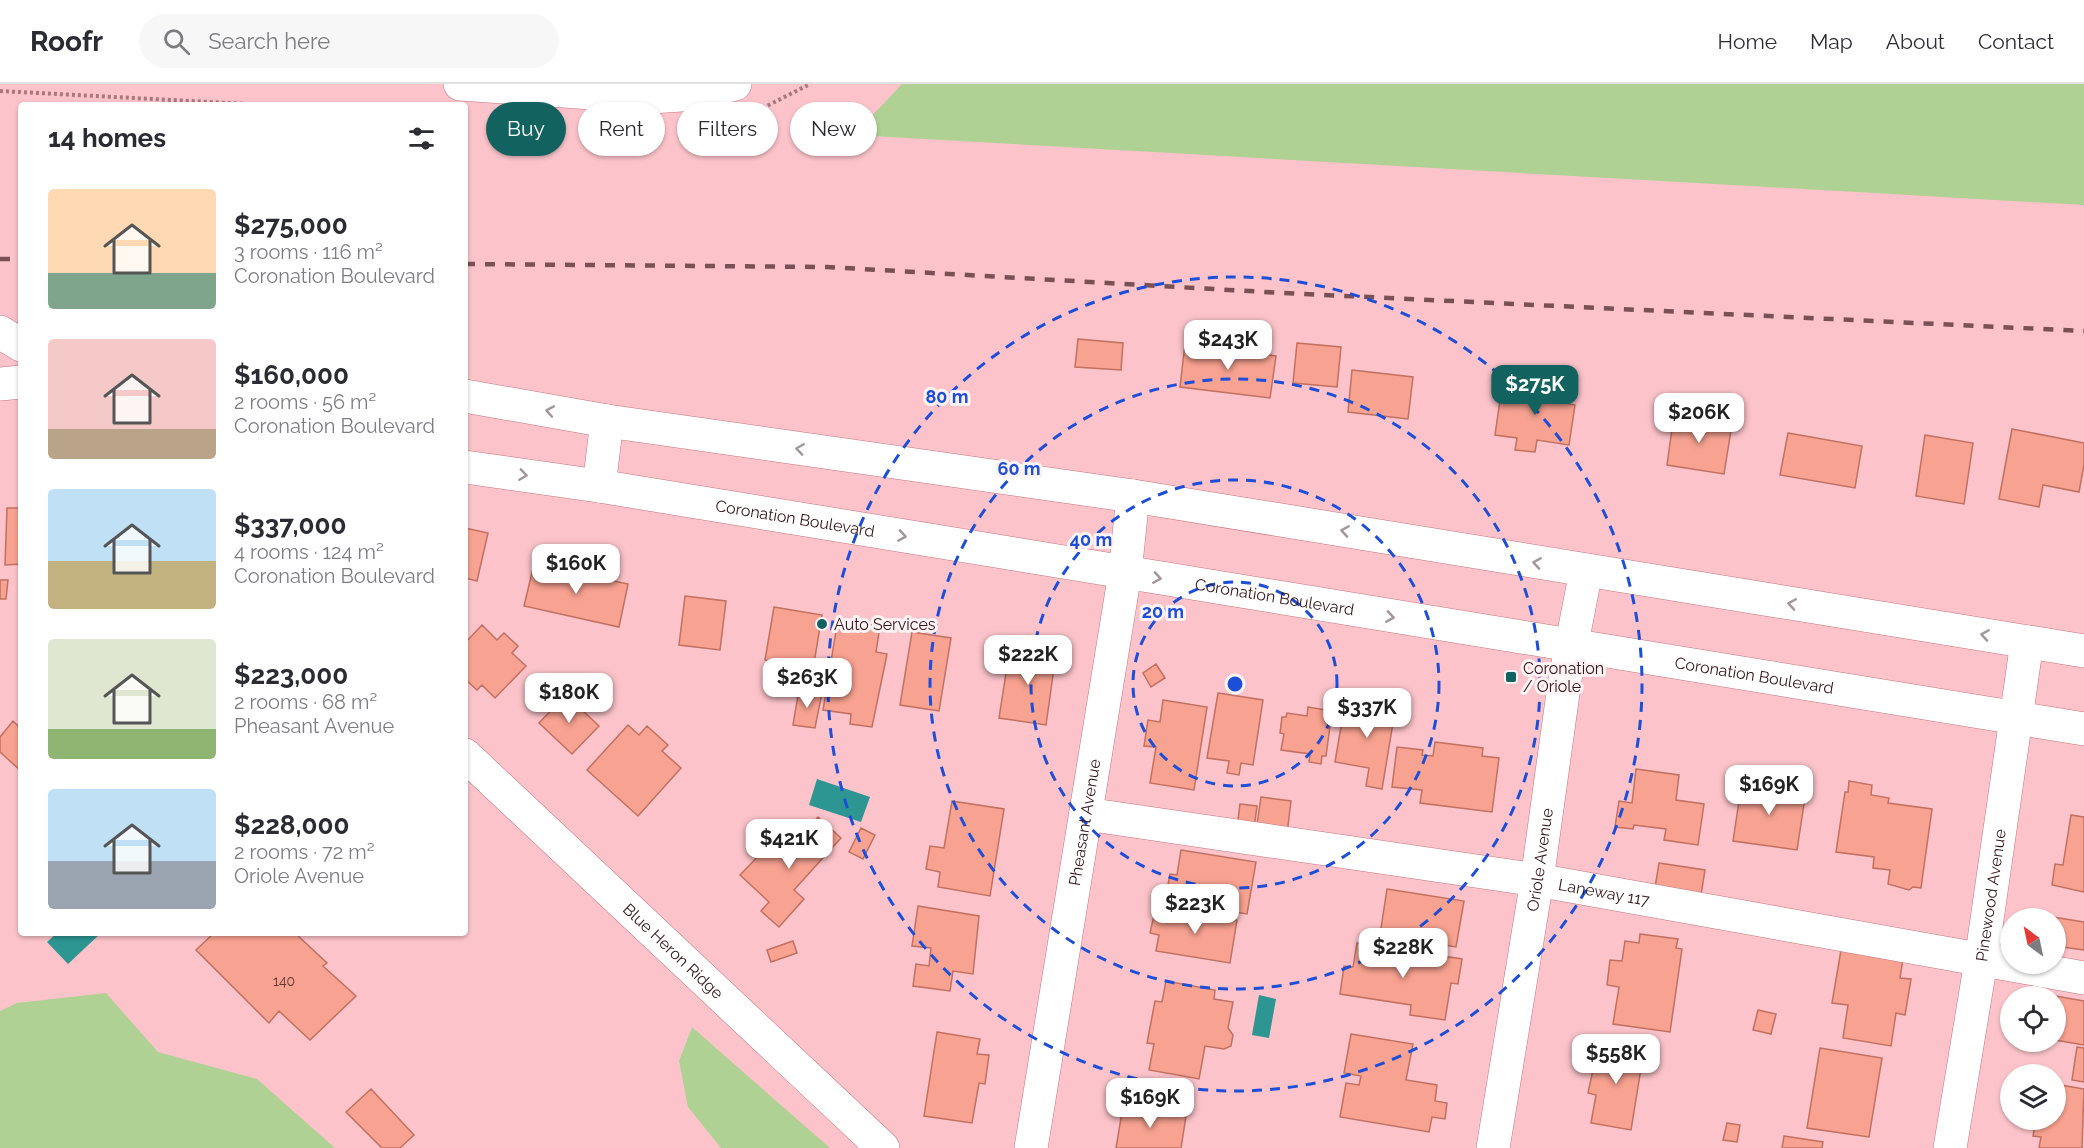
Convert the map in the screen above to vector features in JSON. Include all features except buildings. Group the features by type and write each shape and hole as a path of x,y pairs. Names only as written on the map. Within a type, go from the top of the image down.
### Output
{"main road":[{"path":"460,84 651,97 697,94 735,84"},
{"path":"0,332 18,343"},
{"path":"0,384 18,382"},
{"path":"468,397 607,421 1133,496 2084,651"},
{"path":"599,486 607,421"},
{"name":"Coronation Boulevard","path":"468,467 599,486 2084,729"},
{"name":"Pheasant Avenue","path":"1031,1148 1125,573 1133,496"},
{"name":"Oriole Avenue","path":"1493,1148 1537,880 1570,646 1586,571"},
{"name":"Pinewood Avenue","path":"1950,1148 1981,961 2027,642"},
{"name":"Blue Heron Ridge","path":"468,757 883,1148"},
{"name":"Laneway 117","path":"1086,814 1537,880 2084,978"}],"path":[{"path":"0,91 210,102"}],"green space":[{"path":"902,84 2084,84 2084,205 877,136 877,111"},
{"path":"106,993 158,1052 257,1079 335,1148 0,1148 0,1011 17,1003"},
{"path":"692,1027 830,1148 721,1148 688,1107 679,1061"}],"water":[{"path":"817,779 870,797 861,822 809,805"},
{"path":"54,936 98,936 68,964 47,942"},
{"path":"1259,995 1276,999 1269,1038 1252,1035"}],"railway":[{"path":"0,259 18,259"},
{"path":"468,264 827,267 1283,293 2084,331"}],"place":[{"name":"Auto Services","path":"822,624"},
{"name":"Coronation / Oriole","path":"1511,677"}]}
